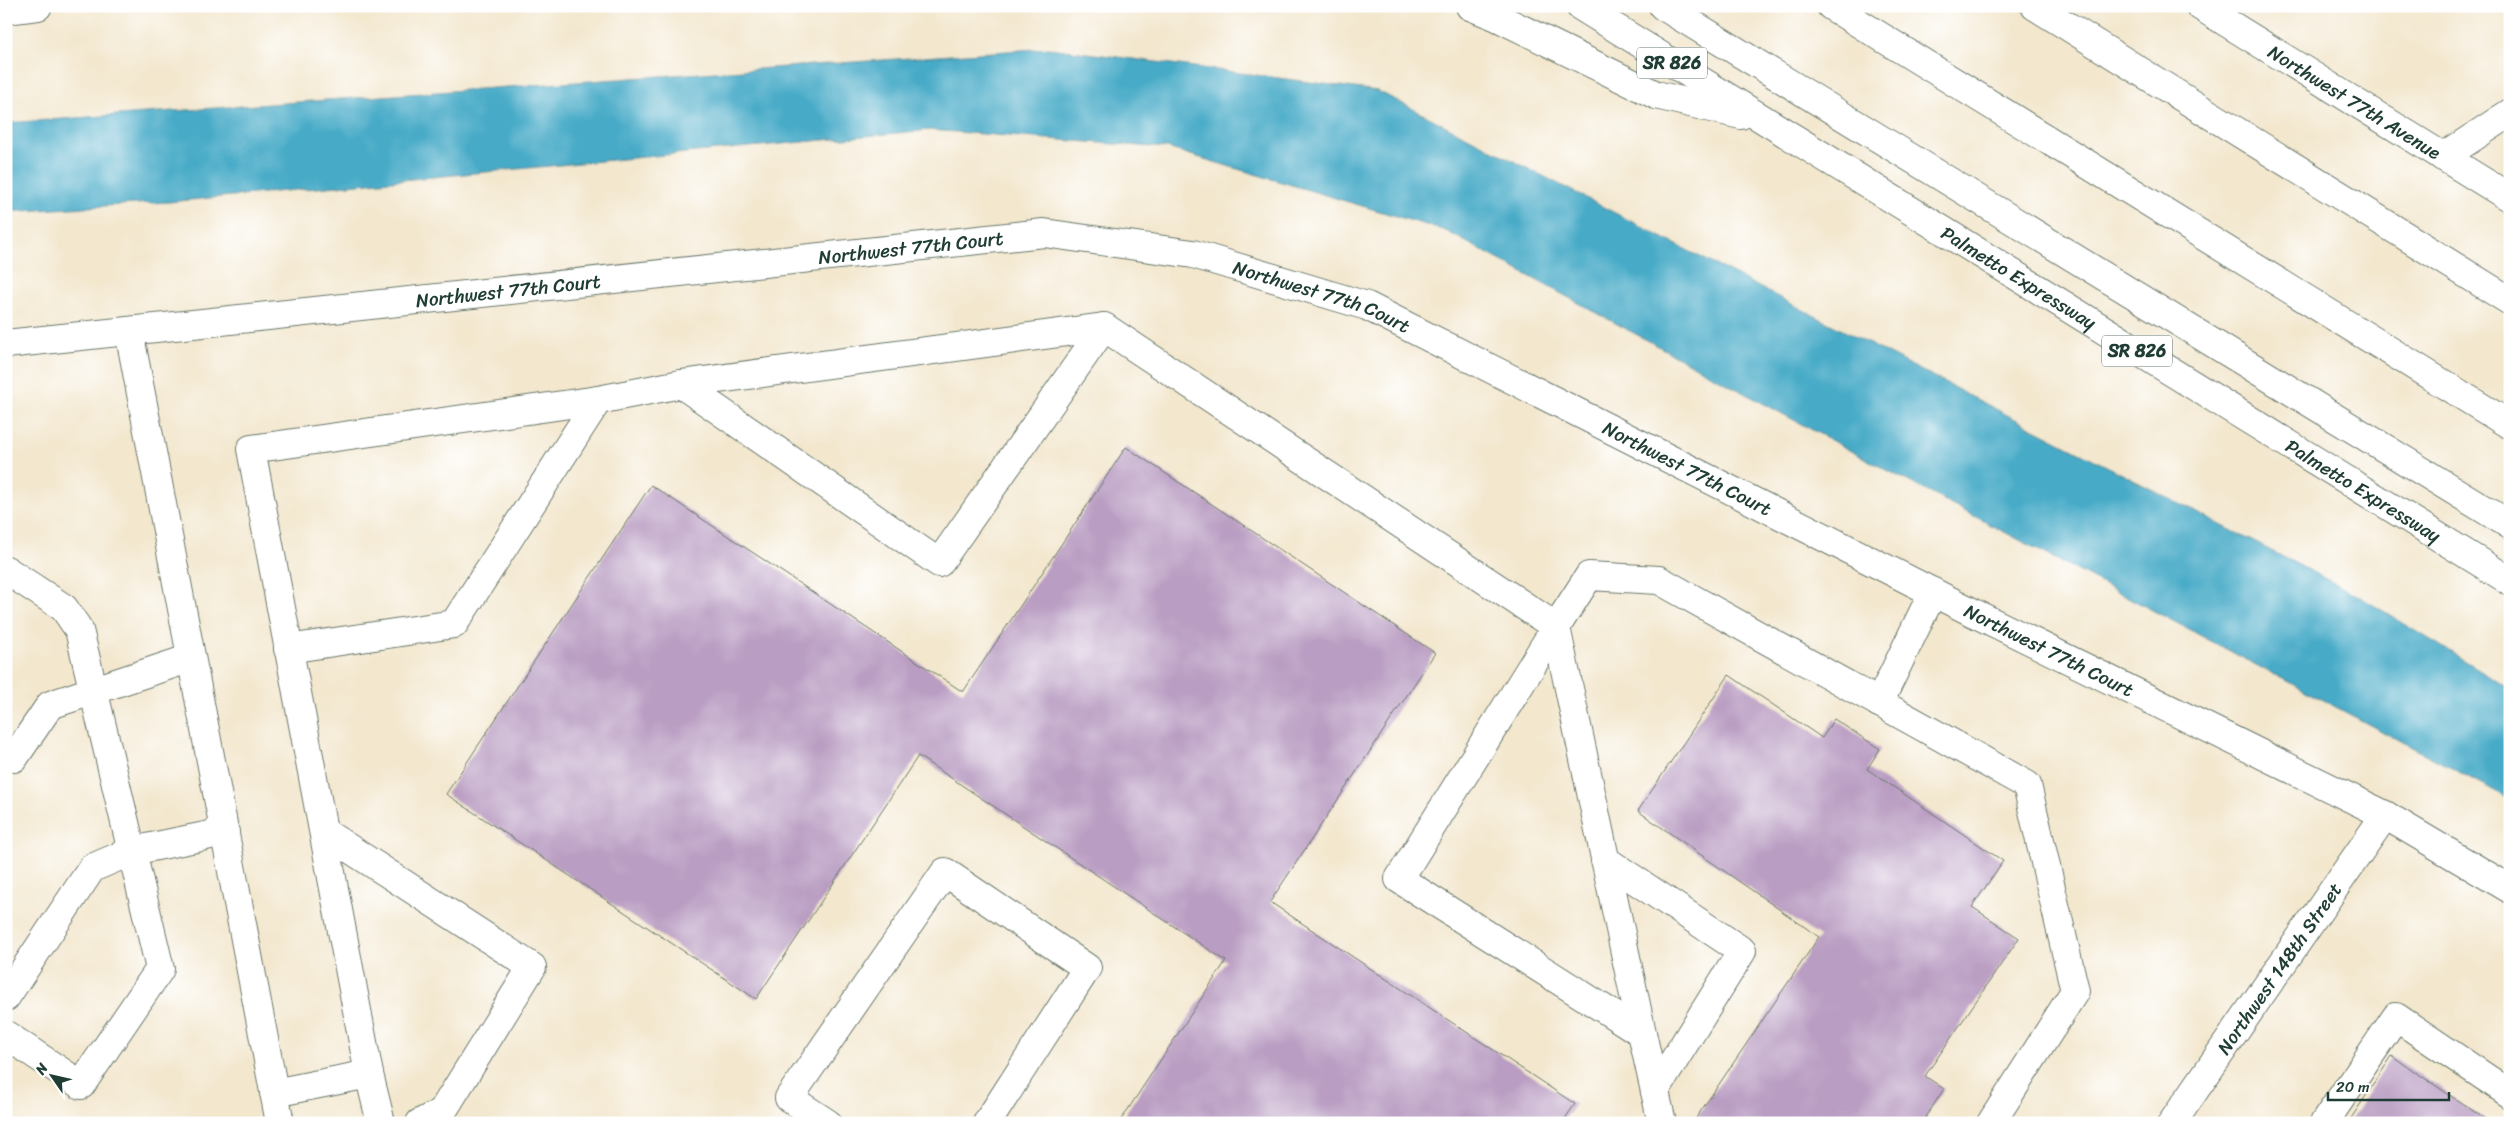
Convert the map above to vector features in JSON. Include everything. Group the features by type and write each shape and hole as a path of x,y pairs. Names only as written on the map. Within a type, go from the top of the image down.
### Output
{"main road":[{"path":"6,10 38,6"},
{"path":"1470,6 1495,16 1656,96 1763,121"},
{"name":"Palmetto Expressway","path":"1580,6 1763,121 2510,581"},
{"path":"1664,6 2510,525"},
{"path":"1831,6 2510,425"},
{"path":"2035,6 2167,90 2510,300"},
{"name":"Northwest 77th Avenue","path":"2200,6 2510,198"},
{"path":"2443,157 2510,113"},
{"name":"Northwest 77th Court","path":"6,344 1044,234 1193,254 1367,306 1933,592 2385,815 2510,889"},
{"path":"681,384 939,563 1104,328"},
{"path":"381,1123 369,1074 251,449 598,400 681,384 1104,328 1556,627 1662,1123"},
{"path":"129,331 280,1123"},
{"path":"288,649 454,624 598,400"},
{"path":"6,570 64,608 79,630 160,969 81,1085 6,1035"},
{"path":"1642,1033 1400,879 1589,576 1659,580 2027,785 2075,991 1991,1123"},
{"path":"1879,703 1933,592"},
{"path":"14,758 50,705 93,689 191,658"},
{"name":"Northwest 148th Street","path":"2172,1123 2385,815"},
{"path":"6,997 92,868 132,851 225,832"},
{"path":"324,832 532,968 442,1112 420,1123"},
{"path":"1605,860 1742,951 1656,1091"},
{"path":"827,1123 789,1098 944,872 1087,968 987,1123"},
{"path":"2324,1123 2396,1017 2510,1094"},
{"path":"274,1093 369,1074"}],"water":[{"path":"1049,48 1378,91 2357,595 2510,688 2510,799 1849,450 1446,231 1167,148 929,130 169,202 6,212 6,123"}],"building":[{"path":"1126,447 1435,653 1270,902 1575,1104 1562,1123 1119,1123 1226,961 918,756 756,999 446,794 651,485 963,692"},
{"path":"1729,675 1822,738 1834,719 1880,749 1867,769 2003,861 1972,907 2019,938 1925,1076 1944,1089 1922,1123 1694,1121 1819,937 1638,811"},
{"path":"2392,1056 2491,1123 2348,1123"}]}
